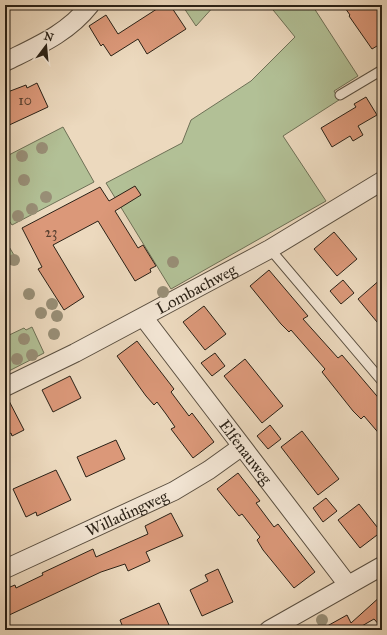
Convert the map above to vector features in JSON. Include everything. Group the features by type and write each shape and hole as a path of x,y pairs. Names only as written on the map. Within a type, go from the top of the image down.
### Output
{"street":[{"path":"5,62 64,31 74,23 90,5"},
{"name":"Lombachweg","path":"5,387 144,318 270,249 382,181"},
{"name":"Elfenauweg","path":"144,318 241,447 348,585"},
{"name":"Willadingweg","path":"5,568 174,491 209,470 241,447"},
{"path":"269,630 382,566"}],"lane":[{"path":"340,95 382,70"},
{"path":"270,249 382,382"}],"green space":[{"path":"182,5 215,5 196,26"},
{"path":"269,5 312,5 358,76 334,91 339,100 283,136 326,201 171,289 106,183 182,143 191,120 251,81 295,37"},
{"path":"63,127 94,182 12,225 5,215 5,157"},
{"path":"5,240 17,260 5,267"},
{"path":"32,327 44,353 5,373 5,337 24,328 26,330"}],"building":[{"path":"163,5 170,5 186,29 147,54 138,39 111,56 103,44 101,46 89,26 106,15 118,34"},
{"path":"343,5 382,5 382,43 372,49"},
{"path":"37,83 48,107 5,127 5,93 26,85 27,88"},
{"path":"366,97 377,115 358,126 363,135 353,141 350,136 332,147 321,128 356,107 354,104"},
{"path":"135,186 141,195 115,211 138,248 143,245 156,266 150,269 151,272 135,281 98,221 53,245 84,297 64,310 38,269 42,267 22,228 100,187 109,201"},
{"path":"334,232 357,259 337,276 314,249"},
{"path":"269,270 308,316 303,319 338,358 342,355 382,402 382,437 364,416 361,419 353,411 322,372 325,369 291,330 289,332 281,324 250,286"},
{"path":"382,278 382,328 358,299"},
{"path":"343,280 354,293 341,304 330,291"},
{"path":"204,306 226,334 205,350 183,322"},
{"path":"137,341 174,389 171,392 189,416 192,413 214,442 193,458 171,429 175,427 166,414 157,402 154,405 146,396 117,356"},
{"path":"215,353 225,366 212,376 201,363"},
{"path":"245,359 283,406 262,423 224,376"},
{"path":"70,376 81,398 53,412 42,390"},
{"path":"5,397 7,397 24,430 12,436 11,433 5,436"},
{"path":"270,425 281,439 268,449 257,436"},
{"path":"302,431 339,479 318,495 281,447"},
{"path":"116,440 125,459 86,477 77,457"},
{"path":"56,470 71,500 37,516 36,512 26,517 13,489"},
{"path":"238,473 260,501 256,503 274,527 278,524 315,572 294,588 263,550 257,540 260,537 242,514 239,516 217,489"},
{"path":"326,498 337,511 323,522 313,508"},
{"path":"359,504 381,532 360,548 338,520"},
{"path":"171,513 183,536 146,552 150,561 128,571 125,564 101,572 5,617 5,589 15,585 16,588 43,575 42,573 93,549 96,557 148,534 145,526"},
{"path":"218,569 233,602 202,616 190,590 208,581 205,575"},
{"path":"382,595 382,628 374,619 355,630 320,630 347,615 351,623"},
{"path":"159,603 169,625 158,630 124,630 120,620"}]}
